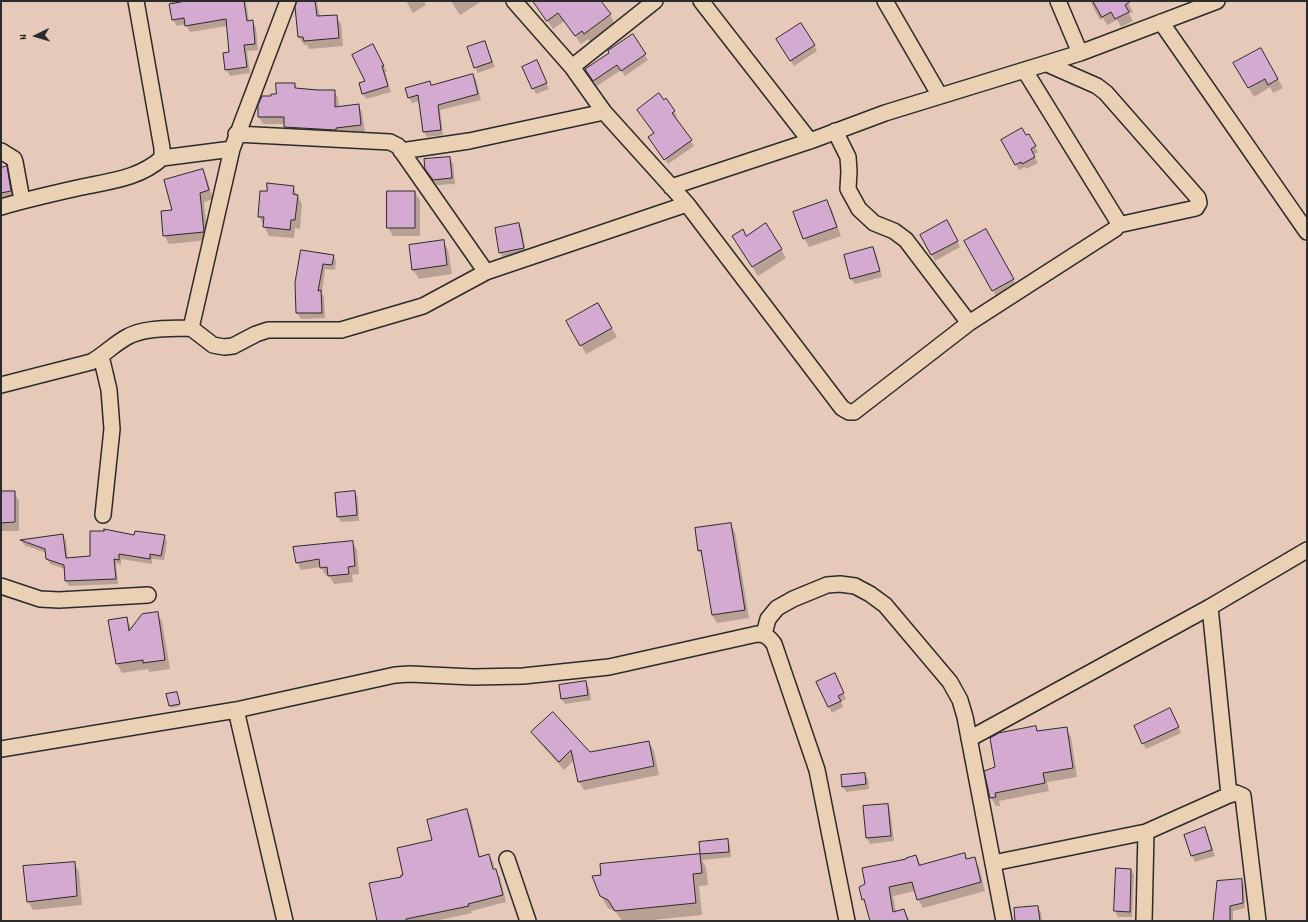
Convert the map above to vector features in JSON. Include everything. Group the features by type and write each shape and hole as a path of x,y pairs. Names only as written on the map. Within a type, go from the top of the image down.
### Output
{"street":[{"path":"136,1 162,148 162,158"},
{"path":"191,328 234,142 288,1"},
{"path":"514,1 572,67 604,112 687,204 842,408 849,412 854,412 969,322 1115,229 1118,225 1196,208 1199,203 1198,198 1106,92 1097,86 1047,64"},
{"path":"572,67 655,1"},
{"path":"701,1 810,141"},
{"path":"885,1 940,96"},
{"path":"1058,1 1080,54"},
{"path":"671,187 810,141 885,113 1080,54 1216,1"},
{"path":"1161,22 1307,232"},
{"path":"1025,71 1117,220 1118,225"},
{"path":"401,151 469,141 604,112"},
{"path":"835,131 848,158 848,189 859,210 874,223 894,231 906,240 969,322"},
{"path":"1,206 132,176 156,164 162,158 234,142 390,142 398,146 486,272"},
{"path":"1,151 14,159 16,162 22,200"},
{"path":"1,385 91,362 102,356 127,337 142,331 191,328 213,345 224,347 233,346 256,334 268,330 341,330 424,306 486,272 687,204"},
{"path":"102,356 109,390 112,429 103,515"},
{"path":"969,739 1210,607 1307,550"},
{"path":"764,634 768,619 778,608 793,600 827,585 840,584 855,586 870,594 885,605 950,682 960,700 965,717 1004,921"},
{"path":"1,586 40,599 59,600 148,595"},
{"path":"1210,607 1229,795"},
{"path":"1,749 236,710 394,675 410,674 473,677 523,676 609,667 757,634 764,634 769,637 774,644 816,770 847,921"},
{"path":"236,710 285,921"},
{"path":"993,863 1146,832 1236,793 1243,796 1258,921"},
{"path":"1144,921 1146,832"},
{"path":"507,859 528,921"}],"building":[{"path":"181,1 244,1 247,21 253,20 255,44 244,45 247,67 225,70 223,53 229,52 226,19 185,26 184,18 172,20 169,4"},
{"path":"297,1 315,1 317,16 337,15 339,38 304,41 303,37 298,37 295,7"},
{"path":"533,1 601,1 611,14 584,34 582,31 575,36 558,13 547,21"},
{"path":"1093,1 1131,1 1125,5 1129,12 1115,19 1111,12 1102,17"},
{"path":"801,23 815,45 790,61 776,39"},
{"path":"633,34 646,54 621,71 617,65 593,81 585,69 609,53 608,51"},
{"path":"485,41 492,62 474,68 467,47"},
{"path":"373,44 384,66 382,66 388,86 362,94 359,83 365,81 352,55"},
{"path":"1261,48 1278,79 1268,85 1265,79 1248,88 1233,63"},
{"path":"537,60 547,83 532,89 522,67"},
{"path":"473,74 478,94 438,105 441,130 423,132 418,95 408,98 405,88 430,81 431,85"},
{"path":"276,83 295,83 295,88 335,90 335,107 359,104 361,125 336,128 336,130 284,127 284,117 258,117 258,105 262,96 271,96 271,94 276,94"},
{"path":"659,93 664,100 666,98 675,111 672,113 692,140 664,160 648,137 654,133 637,110"},
{"path":"1022,128 1026,135 1029,134 1036,146 1031,149 1035,157 1022,164 1021,162 1015,165 1001,140"},
{"path":"450,157 452,178 433,180 425,169 424,159"},
{"path":"7,166 11,191 1,193 1,168"},
{"path":"203,169 209,190 200,193 204,232 163,236 161,211 172,210 164,180"},
{"path":"267,183 294,186 293,194 298,195 295,220 291,220 290,230 263,227 264,217 258,217 260,191 267,191"},
{"path":"387,191 415,191 415,228 387,228"},
{"path":"827,200 837,227 803,239 793,212"},
{"path":"947,220 958,241 931,255 920,235"},
{"path":"519,223 524,248 499,253 495,228"},
{"path":"766,223 782,249 752,267 732,236 743,229 746,236"},
{"path":"986,229 1014,279 992,291 964,241"},
{"path":"444,240 447,265 412,270 409,245"},
{"path":"873,247 880,271 850,279 844,255"},
{"path":"301,250 334,255 332,265 323,264 318,291 321,290 322,313 296,313 295,283"},
{"path":"598,303 612,328 580,346 566,321"},
{"path":"1,491 15,491 15,522 1,523"},
{"path":"355,491 357,515 337,517 335,493"},
{"path":"731,523 745,610 712,615 701,550 698,551 695,528"},
{"path":"104,529 134,535 135,531 165,535 161,556 150,554 150,559 119,554 119,560 114,559 116,579 65,581 64,565 46,559 45,549 20,540 63,534 66,558 90,556 90,531 104,531"},
{"path":"353,541 355,566 348,567 349,574 328,576 327,567 320,568 319,559 296,563 293,547"},
{"path":"158,612 165,660 143,663 143,660 116,664 108,620 127,617 129,631 142,614"},
{"path":"835,673 844,693 838,696 841,701 828,707 816,682"},
{"path":"586,681 588,695 561,699 559,685"},
{"path":"177,692 180,704 169,706 166,694"},
{"path":"1170,708 1179,727 1142,744 1134,726"},
{"path":"553,712 590,752 649,741 654,766 578,782 571,750 559,762 531,732"},
{"path":"1036,726 1037,731 1067,727 1073,768 1043,773 1045,783 995,793 996,797 990,798 984,771 995,767 990,738 999,733"},
{"path":"865,773 866,784 842,787 841,775"},
{"path":"888,804 891,836 866,838 863,806"},
{"path":"467,809 479,857 489,854 493,869 496,869 503,895 468,904 469,906 406,919 406,921 377,921 369,883 401,877 401,875 403,875 397,848 432,840 427,820"},
{"path":"1205,827 1212,850 1191,856 1184,835"},
{"path":"728,839 729,852 700,854 699,842"},
{"path":"965,853 966,859 975,857 981,882 917,900 912,882 889,887 893,912 904,909 908,921 870,921 859,887 865,884 862,868 906,859 916,855 919,865"},
{"path":"700,854 702,873 693,874 696,903 615,911 608,900 600,896 592,876 601,875 600,864"},
{"path":"75,862 77,896 27,902 23,866"},
{"path":"1116,868 1131,869 1130,912 1114,911"},
{"path":"1242,879 1243,903 1230,906 1230,921 1213,921 1217,881"},
{"path":"1038,906 1040,921 1015,921 1014,908"}]}
